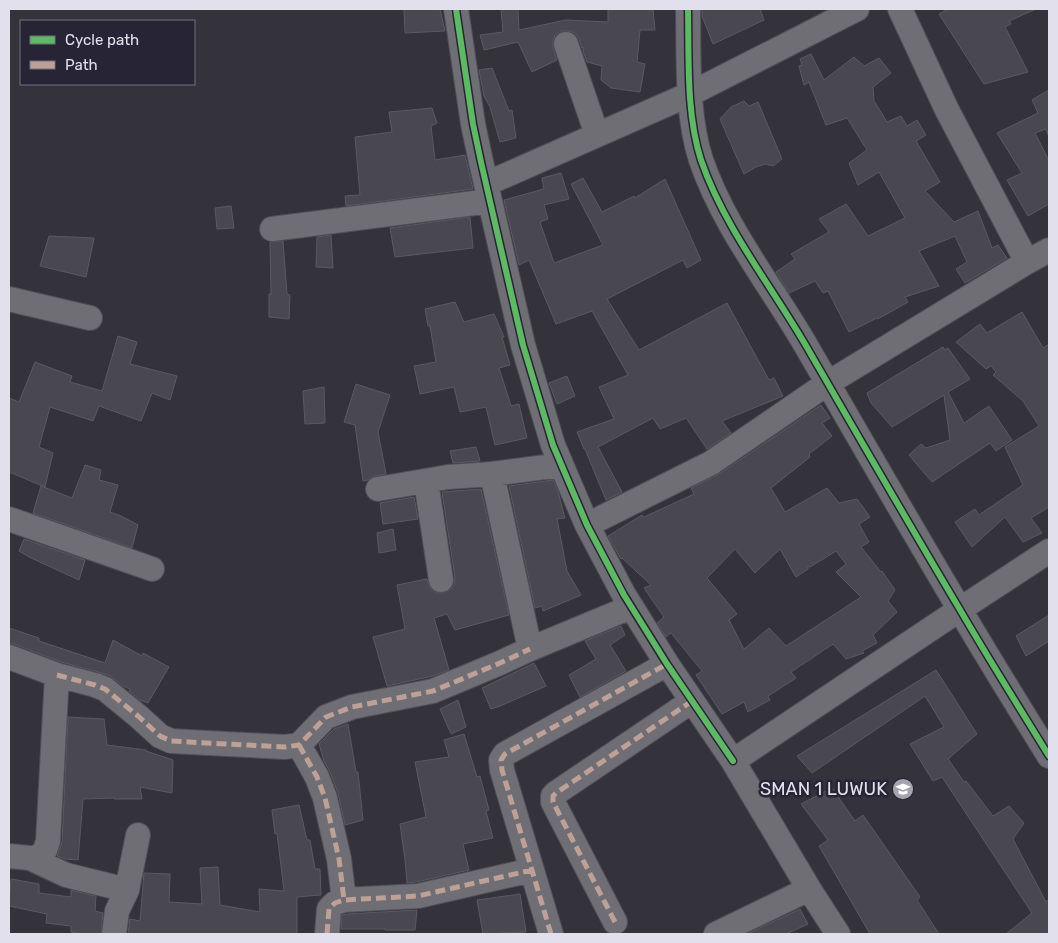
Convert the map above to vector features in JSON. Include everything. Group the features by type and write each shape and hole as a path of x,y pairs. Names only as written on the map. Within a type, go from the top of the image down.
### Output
{"street":[{"path":"456,9 473,124 488,192 523,345 553,445 587,525 624,595 667,664 733,761 838,934"},
{"path":"688,9 690,94 693,127 701,159 713,190 735,231 798,331 960,610 1049,756"},
{"path":"272,229 488,192 597,135 690,94 857,9"},
{"path":"900,9 947,110 1027,262"},
{"path":"566,44 597,135"},
{"path":"587,525 711,463 828,383 1049,250"},
{"path":"9,299 90,318"},
{"path":"378,489 448,477 492,474 562,465"},
{"path":"492,474 530,649"},
{"path":"426,481 441,580"},
{"path":"9,519 152,569"},
{"path":"733,761 1049,551"},
{"path":"9,657 57,675 105,689 160,736 171,740 285,747 299,745 326,717 352,707 433,691 631,607"},
{"path":"551,934 501,765 503,757 505,754 667,664"},
{"path":"19,857 40,856 45,850 48,841 57,675"},
{"path":"615,922 553,802 553,796 692,701"},
{"path":"299,745 317,777 325,798 339,859 344,900"},
{"path":"114,934 117,911 127,890 138,835"},
{"path":"19,857 66,875 127,890"},
{"path":"327,934 329,909 335,903 344,900 418,896 532,870"},
{"path":"716,934 809,889"}],"building":[{"path":"404,9 440,9 445,31 405,33"},
{"path":"501,9 518,9 519,30 566,20 608,22 608,9 653,9 655,30 640,30 637,62 645,64 640,92 611,88 601,80 602,66 587,62 579,39 575,33 569,31 561,31 555,35 553,48 557,60 532,72 518,42 484,50 480,35 503,32"},
{"path":"702,9 760,9 764,20 713,44 702,16"},
{"path":"948,9 1036,9 1009,21 1011,24 1005,27 1028,72 984,84 939,14"},
{"path":"811,54 824,80 854,57 864,66 879,58 891,73 873,87 874,101 887,122 901,116 907,126 917,120 926,135 916,141 940,182 925,191 954,222 978,211 992,248 998,245 1007,258 965,283 956,269 967,262 955,236 919,251 939,286 905,297 908,302 878,319 849,332 828,291 823,293 815,281 789,293 776,272 795,259 791,254 829,232 819,219 846,204 868,236 905,218 879,172 858,185 849,163 867,150 847,118 826,125 809,82 804,85 799,66 802,65 800,59"},
{"path":"492,68 509,111 512,110 516,138 500,142 490,107 484,96 479,70"},
{"path":"1049,90 1049,137 1046,129 1035,133 1049,161 1049,204 1028,216 1007,180 1022,173 997,133 1038,113 1032,100"},
{"path":"744,101 749,106 758,102 782,159 773,166 766,164 744,174 720,119 731,107"},
{"path":"432,108 437,123 431,126 435,160 465,155 473,189 346,206 345,196 360,195 355,137 392,132 389,112"},
{"path":"561,173 569,199 544,205 548,219 540,222 554,263 603,245 571,184 583,178 602,212 634,196 635,198 665,179 701,260 687,268 683,260 607,299 639,350 727,303 769,380 774,378 783,396 722,421 731,433 707,449 686,418 660,429 653,418 598,447 622,492 606,500 577,432 614,419 599,387 628,375 592,311 556,324 529,260 519,265 504,200 544,189 542,178"},
{"path":"231,206 234,228 217,229 215,208"},
{"path":"470,217 473,248 395,257 390,228"},
{"path":"331,235 333,268 316,267 317,237"},
{"path":"49,236 94,238 86,277 40,266"},
{"path":"283,241 287,294 290,295 289,319 269,317 269,294 271,294 270,242"},
{"path":"455,302 464,322 494,314 504,337 502,337 510,365 499,368 511,406 519,404 527,438 495,445 486,407 460,412 454,387 420,394 414,366 436,362 425,309"},
{"path":"1022,312 1043,348 1049,344 1049,507 1031,518 1042,533 1023,542 1005,517 972,547 955,522 975,509 979,515 1023,485 1005,447 1039,426 1023,401 993,375 996,372 991,366 986,369 956,342 980,324 987,333"},
{"path":"118,336 137,342 130,364 177,376 170,400 152,393 141,421 99,406 93,421 50,407 39,447 53,453 45,487 9,472 9,398 19,402 35,362 72,376 70,382 102,391"},
{"path":"943,347 945,350 948,348 970,379 948,392 964,423 989,406 1012,440 996,451 990,443 932,482 909,455 921,444 926,448 950,440 944,395 892,427 871,403 867,393"},
{"path":"567,376 575,396 557,404 549,383"},
{"path":"356,384 390,395 378,432 386,474 363,481 355,425 344,422"},
{"path":"324,387 325,423 305,424 303,391"},
{"path":"821,405 830,418 822,423 832,436 809,454 810,457 771,488 785,512 827,488 839,503 857,499 870,517 859,524 869,542 861,547 882,571 895,590 888,601 897,612 873,635 877,643 862,651 864,653 846,659 833,644 791,672 796,678 768,696 770,700 748,712 744,702 722,714 696,675 702,671 671,633 666,637 657,623 664,617 644,588 651,585 621,559 608,536 642,515 644,517 694,494 691,488 719,474","holes":["735,549 755,573 780,549 796,577 808,569 808,566 810,567 836,551 846,564 836,572 861,597 786,646 769,628 744,649 729,620 737,614 707,578"]},
{"path":"476,447 480,461 453,463 450,451"},
{"path":"85,465 101,470 99,480 118,485 110,512 138,525 132,548 33,513 41,486 72,498"},
{"path":"553,480 565,518 557,519 567,571 581,595 543,611 542,606 535,608 509,486"},
{"path":"481,489 509,615 455,630 447,614 434,618 449,670 433,676 387,686 373,637 405,629 397,585 427,579 430,588 436,593 444,593 450,590 454,585 455,578 442,492"},
{"path":"414,497 418,519 383,524 380,503"},
{"path":"393,529 396,550 379,553 377,533"},
{"path":"24,539 85,560 79,580 19,551"},
{"path":"1049,615 1049,641 1026,656 1016,636"},
{"path":"621,626 625,635 610,645 626,671 580,697 569,675 596,659 585,641"},
{"path":"9,628 39,638 39,641 105,663 113,640 142,656 143,653 169,667 148,703 140,700 129,691 130,689 110,676 61,662 14,644 9,644"},
{"path":"534,663 546,686 491,709 482,688"},
{"path":"936,670 977,734 948,759 964,782 966,781 993,816 1009,806 1024,823 1013,839 1046,902 1049,899 1049,934 1006,934 1032,913 942,777 933,781 910,744 944,727 925,696 812,773 797,756"},
{"path":"458,700 466,727 451,734 440,709"},
{"path":"68,717 104,719 107,745 146,750 173,760 172,793 140,787 142,799 83,799 78,860 57,856 62,842"},
{"path":"348,724 356,772 358,772 363,820 345,825 338,793 319,744 334,729"},
{"path":"464,734 477,777 480,776 489,810 486,811 493,838 463,844 469,870 407,883 400,824 426,817 415,762 449,757 444,740"},
{"path":"832,788 855,821 863,815 920,897 917,900 939,934 870,934 819,846 828,840 801,804"},
{"path":"299,805 307,840 310,840 315,869 320,869 321,895 297,897 297,934 128,934 130,919 140,921 144,873 170,874 169,902 202,904 200,868 218,867 220,905 260,912 259,889 284,891 277,833 275,834 272,810"},
{"path":"11,879 39,884 39,893 71,897 71,890 96,896 95,911 103,913 101,934 71,932 71,926 46,923 47,914 9,906"},
{"path":"520,894 526,932 483,934 477,900"},
{"path":"800,909 808,924 786,934 747,934"},
{"path":"417,910 415,930 341,929 342,915"}],"marked path":[{"path":"57,675 105,689 160,736 171,741 285,747 299,745 326,717 352,707 433,691 530,649"},
{"path":"551,934 502,770 501,760 505,754 667,664"},
{"path":"615,922 553,802 553,796 692,701"},
{"path":"299,745 317,777 325,798 339,859 344,900"},
{"path":"327,934 329,909 335,903 344,900 418,896 532,870"}],"cycle path":[{"path":"456,9 473,124 481,162 523,345 553,445 587,525 624,595 667,664 733,761"},
{"path":"688,9 689,85 696,142 701,160 722,209 748,255 805,344 970,627 1049,756"}],"place":[{"name":"SMAN 1 LUWUK","path":"903,789"}]}
